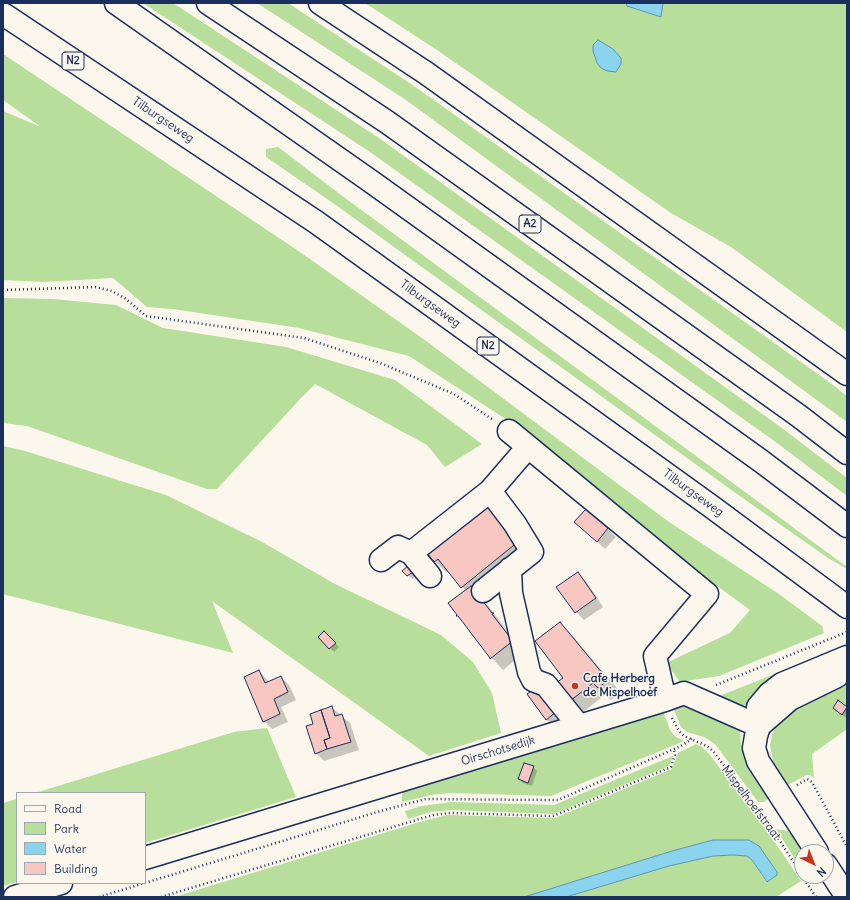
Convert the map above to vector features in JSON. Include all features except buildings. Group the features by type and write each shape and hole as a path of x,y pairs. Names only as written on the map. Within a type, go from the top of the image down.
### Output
{"main road":[{"path":"116,3 376,184 761,461 847,526"},
{"name":"A2","path":"208,3 387,122 799,416 847,453"},
{"path":"320,3 426,73 847,374"},
{"name":"Tilburgseweg","path":"3,14 316,222 712,507 847,607"},
{"path":"509,431 707,594 655,656 675,697 759,726"},
{"path":"411,553 490,490 528,447"},
{"path":"482,591 532,552 515,524 490,490"},
{"path":"381,560 398,547 411,553 430,576"},
{"path":"510,569 511,593 529,672 533,680 546,685 579,726"},
{"path":"812,844 758,761 754,748 759,726 758,707 769,694 782,684 847,657"},
{"path":"759,726 790,699 847,672"},
{"name":"Oirschotsedijk","path":"146,858 675,697"},
{"path":"834,877 847,897"},
{"path":"15,897 58,884"}],"path":[{"path":"3,290 95,287 112,291 126,299 146,316 304,338 380,362 454,394 509,431"},
{"path":"675,697 716,684 847,632"},
{"name":"Mispelhoefstraat","path":"675,697 674,724 684,736 707,746 713,751 776,835 794,863"},
{"path":"146,883 377,812 426,799 558,800 681,746 692,739"},
{"path":"161,897 433,815 450,813 554,816 671,767 675,755 674,749"},
{"path":"781,795 805,780 810,780 847,847"},
{"path":"99,897 142,884"},
{"name":"Mispelhoefstraat","path":"807,884 816,897"}],"green space":[{"path":"143,3 173,3 379,138 786,431 847,478 847,496 777,443 370,152"},
{"path":"257,3 288,3 417,88 829,382 847,396 847,422 406,100"},
{"path":"365,3 626,3 627,6 661,17 663,3 847,3 847,332 731,247 671,213 440,52"},
{"path":"3,54 297,250 422,338 669,522 779,594 822,626 824,633 719,676 680,682 666,663 730,633 750,610 654,540 504,418 409,356 299,328 173,309 147,307 113,278 43,282 3,280 3,111 41,127 3,100"},
{"path":"278,147 341,195 847,567 847,569 828,558 737,494 333,203 266,157 266,149"},
{"path":"3,298 53,299 116,305 163,328 286,347 395,380 482,444 445,467 427,445 315,384 217,489 207,489 27,426 3,423"},
{"path":"3,446 25,451 166,495 262,542 335,584 441,635 473,662 492,693 501,733 429,756 212,601 233,653 3,594"},
{"path":"847,645 847,652 747,705 739,706 717,697"},
{"path":"847,680 847,729 812,754 814,778 810,775 806,775 786,786 774,766 770,745 779,717 835,685"},
{"path":"688,703 740,728 744,759 769,798 764,802 758,802 715,744 704,737 687,732 681,727 673,708"},
{"path":"663,711 670,730 676,737 684,741 551,796 450,793 431,795 402,802 402,790"},
{"path":"267,728 296,797 146,843 146,792 38,792 234,732"},
{"path":"696,744 702,747 710,755 774,841 794,871 794,884 796,884 776,897 566,897 669,866 713,856 747,856 752,860 766,882 776,875 777,872 759,846 749,840 713,840 672,851 524,897 174,897 447,815 555,818 672,769 678,753"},
{"path":"673,756 669,766 554,814 451,810 430,812 408,819 405,811 422,806 451,802 554,805"},
{"path":"16,799 16,882 3,886 3,803"},
{"path":"776,829 792,832 800,844 794,844 794,857"}],"water":[{"path":"626,3 663,3 661,17 627,6"},
{"path":"598,40 613,49 621,58 621,64 616,72 607,71 601,68 597,63 593,51 593,45"},
{"path":"713,840 749,840 759,846 777,872 777,875 767,882 752,860 747,856 713,856 669,866 566,897 524,897 672,851"}],"place":[{"name":"Cafe Herberg de Mispelhoef","path":"575,686"}]}
